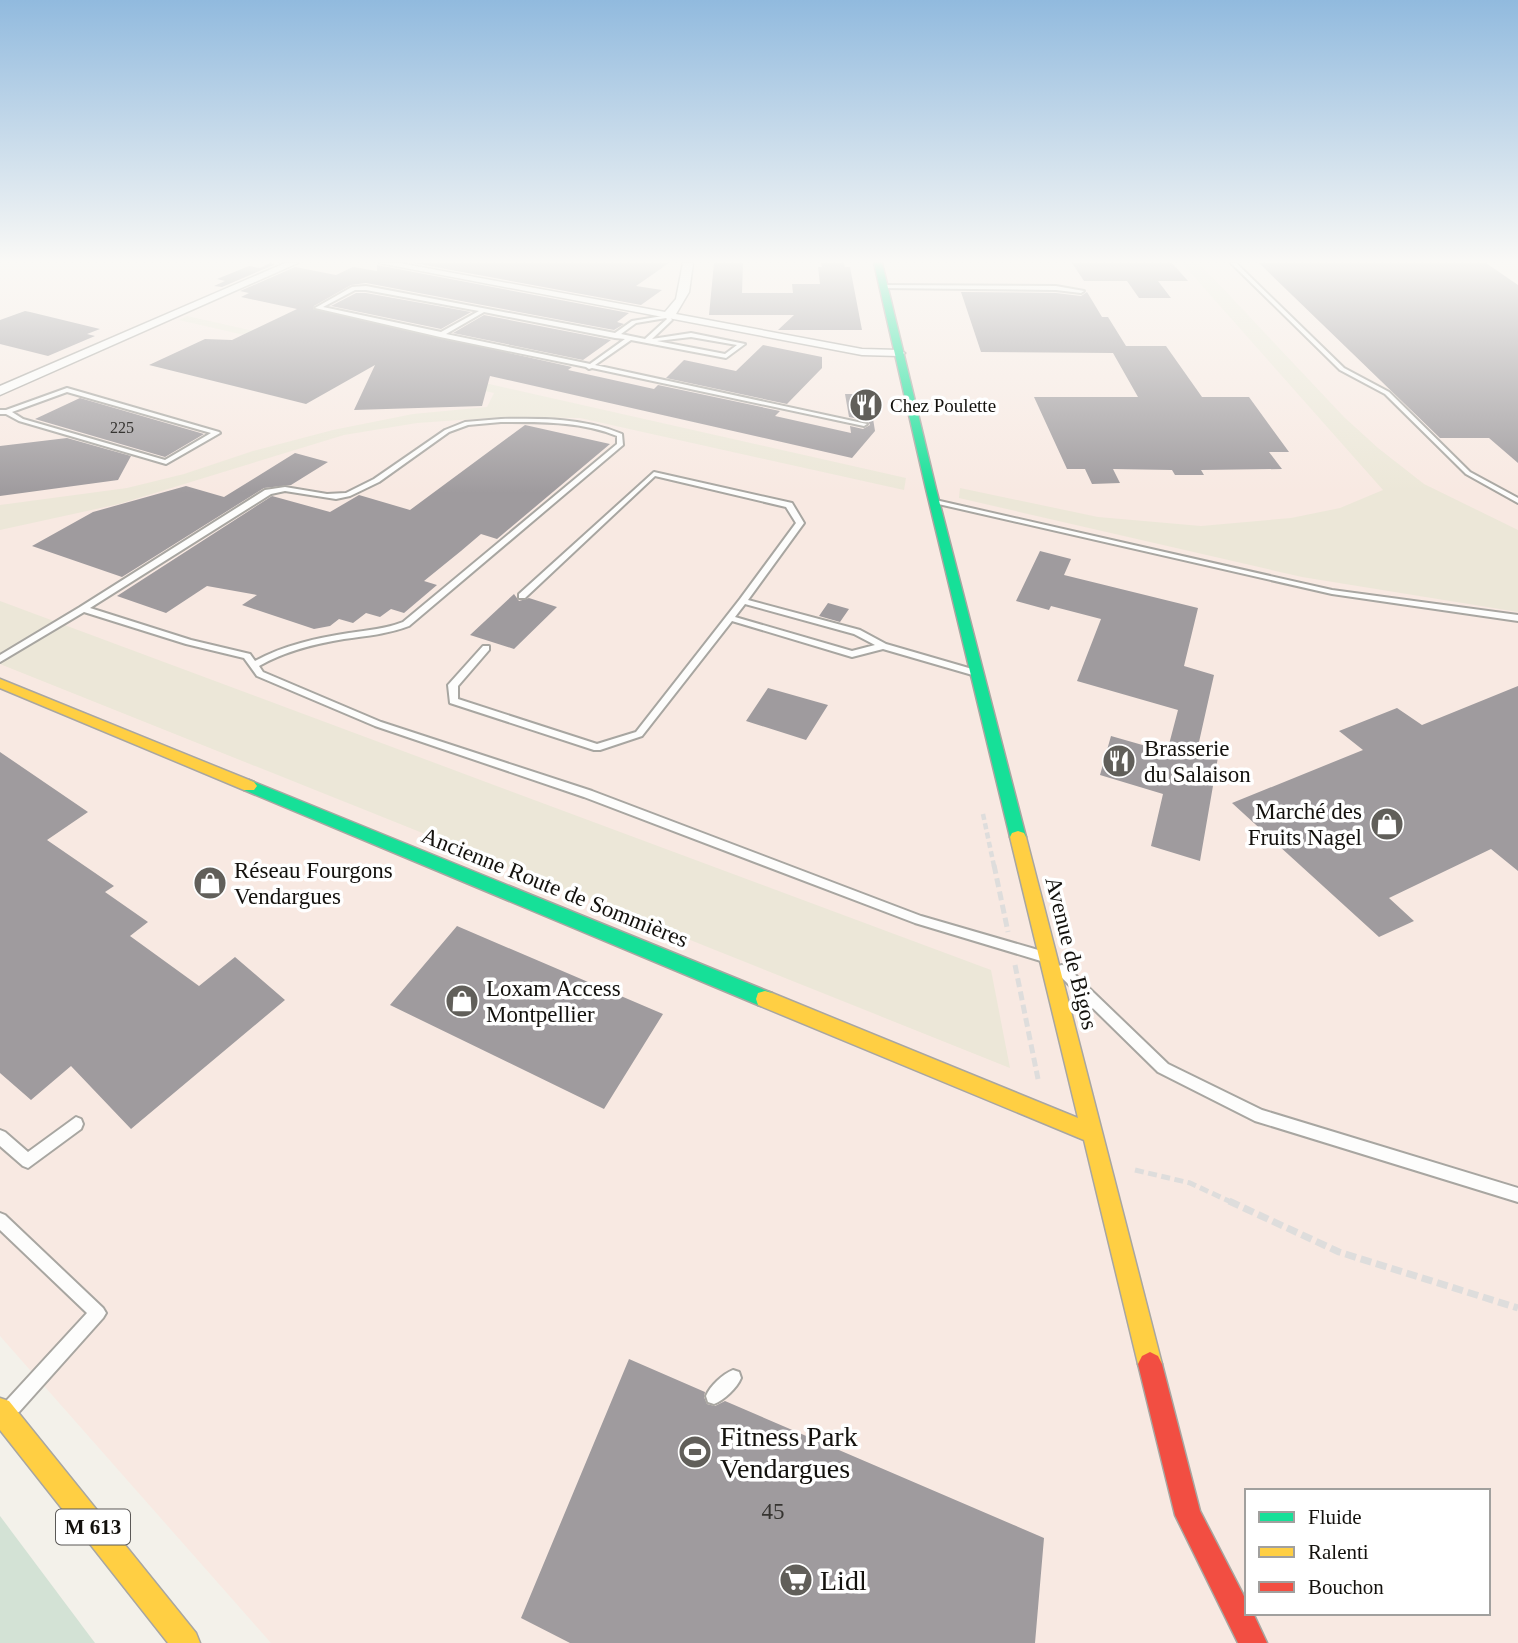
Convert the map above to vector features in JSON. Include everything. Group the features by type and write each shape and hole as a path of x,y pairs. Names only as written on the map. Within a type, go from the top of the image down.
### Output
{"street":[{"path":"0,391 117,340"},
{"path":"795,340 862,352 899,353"},
{"name":"Avenue de Bigos","path":"896,340 1188,1515 1253,1643"},
{"name":"Ancienne Route de Sommières","path":"0,683 1093,1134"},
{"name":"M 613","path":"2,1413 186,1643"}],"lane":[{"path":"462,340 864,424"},
{"path":"589,366 628,340"},
{"path":"639,340 726,356 742,344 717,340"},
{"path":"646,341 656,340"},
{"path":"1312,340 1342,369 1387,393 1468,473 1518,501"},
{"path":"67,390 217,433 166,462 21,420 3,412 67,390"},
{"path":"0,659 268,492 286,488 325,496 350,495 447,431 464,424 545,422 604,428 620,435 620,445 406,624 379,633 342,637 290,649 270,655 254,665"},
{"path":"486,648 453,685 453,701 597,748 639,734 800,523 789,505 654,474 522,596"},
{"path":"934,501 1332,592 1518,618"},
{"path":"743,601 857,632 883,646 978,673"},
{"path":"83,609 189,642 247,656 260,674 378,724 588,794 919,920 1050,958 1107,1010 1163,1069 1260,1116 1518,1195"},
{"path":"730,618 852,654 883,646"},
{"path":"0,1137 28,1161 76,1124"},
{"path":"0,1220 98,1313 2,1413"},
{"path":"714,1396 733,1378"}],"path":[{"path":"1127,1164 1136,1171 1190,1183 1339,1252 1518,1308"}],"shaded area":[{"path":"0,340 1518,340 1518,1643 271,1643 0,1336"},
{"path":"264,340 292,340 906,478 904,490 580,418 502,417 417,423 344,435 119,504 0,530 0,505 127,488 333,430 413,414 487,407 494,393"},
{"path":"1250,340 1271,340 1344,417 1424,484 1518,530 1518,612 1302,577 959,498 960,488 1098,517 1201,526 1291,518 1340,508 1383,490"},
{"path":"0,601 991,970 1010,1068 0,664"}],"green space":[{"path":"0,1516 95,1643 0,1643"}],"building":[{"path":"0,340 86,340 48,356 0,344"},
{"path":"204,340 450,340 572,367 568,370 654,389 658,385 780,411 775,416 851,433 850,426 863,429 870,425 868,421 849,417 845,394 869,394 875,431 852,458 490,376 482,406 354,410 375,365 306,404 149,365"},
{"path":"485,340 611,340 583,360"},
{"path":"977,340 1122,340 1126,346 1166,346 1202,397 1249,397 1289,452 1269,452 1282,469 1201,470 1204,475 1175,475 1172,470 1113,469 1120,483 1092,484 1085,469 1067,469 1034,397 1138,397 1113,353 981,352"},
{"path":"1338,340 1518,340 1518,463 1489,438 1440,438"},
{"path":"763,345 822,357 822,368 787,404 666,378 684,360 736,371"},
{"path":"80,398 204,434 165,457 35,419"},
{"path":"525,425 610,444 497,539 481,534 424,581 437,585 404,613 391,609 380,617 366,613 353,623 339,619 330,626 314,629 242,605 257,595 207,586 166,613 117,596 272,496 330,512 359,495 410,510"},
{"path":"67,438 131,456 118,480 0,496 0,446"},
{"path":"295,453 328,462 291,485 264,488 122,577 32,546 93,512 186,486 224,497"},
{"path":"1040,551 1071,559 1064,575 1198,608 1184,666 1214,675 1197,751 1218,757 1200,861 1151,846 1163,794 1100,775 1111,736 1167,752 1178,710 1077,681 1101,619 1051,606 1049,610 1016,601"},
{"path":"514,594 519,601 529,598 557,607 514,649 470,635"},
{"path":"828,603 849,609 840,622 819,616"},
{"name":"Marché des Fruits Nagel","path":"1518,686 1518,871 1491,849 1389,898 1414,921 1379,937 1232,803 1363,750 1339,731 1397,708 1422,725"},
{"path":"768,688 828,705 806,740 746,721"},
{"path":"0,752 88,812 47,840 114,886 105,892 148,922 130,936 199,986 235,957 285,1000 131,1129 71,1066 31,1100 0,1073"},
{"path":"457,926 663,1014 604,1109 390,1005"},
{"path":"629,1359 705,1392 707,1404 715,1406 725,1401 1044,1538 1035,1643 570,1643 521,1618"}],"traffic: fast":[{"path":"896,340 1018,837"},
{"path":"249,786 765,999"}],"traffic: slow":[{"path":"0,683 249,786"},
{"path":"1018,837 1150,1364"},
{"path":"765,999 1093,1134"},
{"path":"0,1410 186,1643"}],"traffic: jam":[{"path":"1150,1364 1188,1515 1253,1643"}],"place":[{"name":"Chez Poulette","path":"866,405"},
{"name":"Brasserie du Salaison","path":"1119,761"},
{"name":"Marché des Fruits Nagel","path":"1387,824"},
{"name":"Réseau Fourgons Vendargues","path":"210,883"},
{"name":"Loxam Access Montpellier","path":"462,1001"},
{"name":"Fitness Park Vendargues","path":"695,1452"},
{"name":"Lidl","path":"796,1580"}]}
